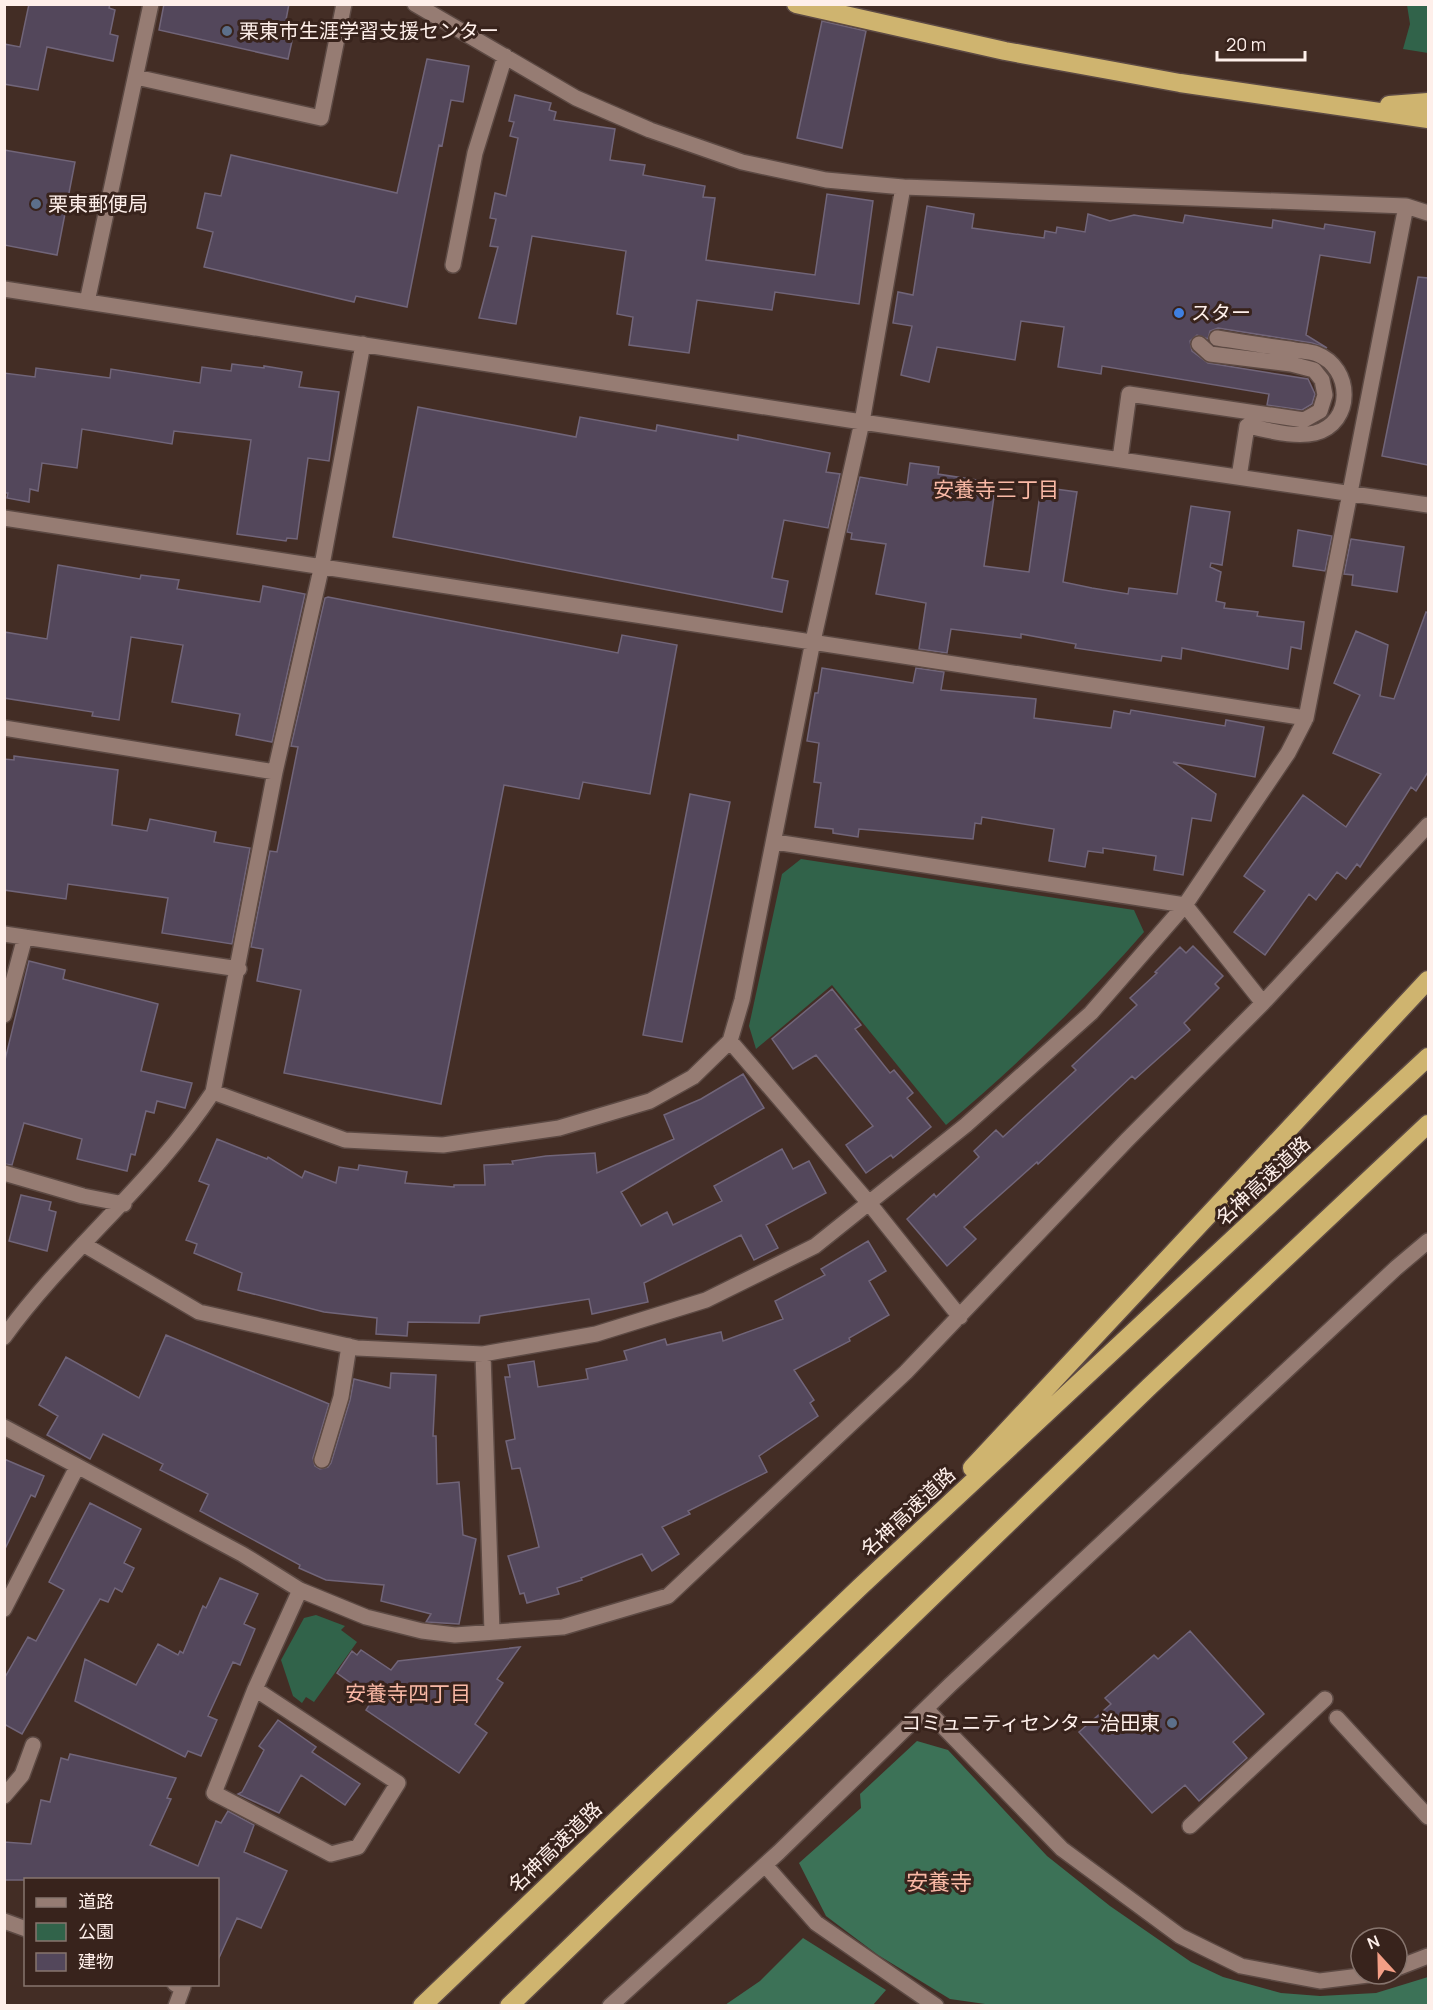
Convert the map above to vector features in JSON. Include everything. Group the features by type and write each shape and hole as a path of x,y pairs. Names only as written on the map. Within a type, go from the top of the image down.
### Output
{"highway":[{"path":"796,4 1005,51 1145,76 1428,119"},
{"path":"1360,107 1428,102"},
{"path":"860,1587 1428,980"},
{"name":"名神高速道路","path":"422,2006 860,1587 1428,1057"},
{"path":"509,2006 1149,1387 1428,1124"}],"street":[{"path":"87,302 151,4"},
{"path":"136,77 321,118 344,4"},
{"path":"416,4 576,98 650,130 742,162 825,180 903,188 1406,206 1428,213"},
{"path":"453,265 475,153 506,56"},
{"path":"213,1092 345,1140 443,1145 559,1128 650,1101 693,1077 730,1041 742,1000 813,641 862,422 903,188"},
{"path":"83,1244 199,1312 349,1346 483,1354 596,1334 706,1300 815,1246 966,1125 1091,1013 1185,905 1288,753 1306,718 1352,493 1406,206"},
{"path":"4,289 862,422 1428,505"},
{"path":"1217,338 1317,354 1333,364 1341,378 1346,396 1342,411 1332,425 1316,433 1301,435 1247,426 1239,477"},
{"path":"4,1337 24,1309 123,1204 195,1119 213,1092 239,969 275,772 322,565 363,344"},
{"path":"1120,459 1129,394 1295,420 1304,420 1320,411 1325,395 1322,380 1314,370 1291,364 1210,354 1199,344"},
{"path":"4,518 322,565 1306,718"},
{"path":"4,728 275,772"},
{"path":"4,1427 242,1554 300,1590 366,1617 422,1631 455,1635 564,1628 668,1596 906,1372 1127,1140 1263,1003 1428,825"},
{"path":"775,842 1185,905 1263,1003"},
{"path":"4,934 239,969"},
{"path":"4,1015 25,937"},
{"path":"730,1041 868,1203 960,1317"},
{"path":"4,1173 83,1196 123,1204"},
{"path":"610,2006 765,1865 926,1709 1396,1268 1428,1241"},
{"path":"322,1460 341,1397 349,1346"},
{"path":"483,1354 492,1632"},
{"path":"4,1609 77,1467"},
{"path":"255,1689 398,1784 358,1847 332,1854 214,1793 255,1689 300,1590"},
{"path":"1190,1826 1325,1699"},
{"path":"926,1709 1062,1849 1179,1936 1241,1966 1320,1981 1349,1977"},
{"path":"1337,1718 1428,1817"},
{"path":"4,1796 22,1775 33,1745"},
{"path":"765,1865 816,1923 936,2006"},
{"path":"4,1921 24,1928"},
{"path":"1409,1963 1428,1956"},
{"path":"176,2006 183,1988 179,1986"}],"green space":[{"path":"1407,5 1428,5 1428,53 1403,49 1410,24"},
{"path":"801,859 1134,910 1144,932 1049,1032 946,1125 832,985 756,1049 749,1026 782,874"},
{"path":"316,1615 345,1626 341,1630 357,1642 314,1702 306,1697 302,1703 293,1696 281,1660 304,1618"},
{"path":"917,1741 948,1750 1047,1856 1110,1906 1191,1962 1223,1977 1281,1993 1320,1996 1376,1993 1399,1986 1409,1986 1409,1983 1428,1977 1428,2005 999,2006 950,1999 878,1955 826,1916 799,1863 861,1808 860,1794"},
{"path":"803,1938 886,1990 873,2005 725,2005 760,1981"}],"building":[{"path":"29,4 110,4 109,8 115,10 110,34 118,36 113,61 47,47 38,90 4,84 4,44 20,47"},
{"name":"栗東市生涯学習支援センター","path":"164,4 289,4 284,30 294,32 288,59 159,30"},
{"path":"822,21 866,31 842,148 797,138"},
{"path":"427,59 469,66 463,102 451,100 442,146 439,145 407,307 356,296 354,302 204,267 213,232 197,228 205,193 221,196 231,155 397,193"},
{"path":"515,95 551,103 549,110 556,112 554,120 615,129 610,160 645,165 643,175 705,186 703,197 715,198 706,260 815,275 827,194 873,201 859,304 775,292 772,310 697,300 689,353 629,345 633,317 617,314 626,251 532,236 516,324 479,318 498,247 490,246 496,219 490,218 495,193 506,196 518,138 510,136 514,122 509,121"},
{"name":"栗東郵便局","path":"4,150 75,162 57,255 4,245"},
{"path":"927,206 974,214 972,228 1044,238 1045,231 1056,233 1057,227 1085,232 1088,214 1110,221 1134,215 1183,223 1185,215 1272,228 1273,220 1324,229 1325,224 1375,232 1370,263 1320,255 1306,335 1327,348 1312,343 1218,328 1210,331 1208,339 1197,335 1190,341 1192,351 1208,363 1308,379 1315,394 1312,404 1302,410 1267,405 1269,394 1102,366 1101,374 1058,367 1064,327 1021,321 1015,360 937,347 929,382 901,375 912,326 893,323 898,292 913,295"},
{"path":"1418,277 1428,278 1428,465 1382,456"},
{"path":"232,364 302,372 299,387 339,392 329,461 308,458 297,539 287,538 286,541 237,534 251,440 174,431 172,444 82,429 77,468 42,463 38,491 30,489 29,502 7,498 8,493 4,493 4,373 35,377 36,368 110,378 111,369 200,383 202,367 231,371"},
{"path":"418,407 576,437 580,417 656,431 657,425 738,440 738,435 830,453 826,472 840,474 828,528 784,520 772,578 788,581 782,612 393,537"},
{"path":"910,463 939,467 938,474 996,483 984,566 1029,572 1041,487 1077,492 1063,582 1128,594 1129,588 1177,594 1191,506 1230,512 1222,565 1211,563 1210,567 1221,572 1216,601 1225,603 1224,608 1258,612 1257,616 1304,622 1301,649 1291,647 1288,669 1182,648 1181,659 1162,656 1161,661 1075,648 1076,644 1021,634 1021,638 951,629 947,653 919,649 926,603 876,594 886,544 851,539 852,533 847,532 860,477 907,485"},
{"path":"1298,530 1332,536 1325,571 1293,566"},
{"path":"1351,539 1404,547 1397,592 1352,585 1353,575 1344,574"},
{"path":"58,565 140,579 141,575 179,580 177,589 260,602 263,586 305,594 272,742 236,735 240,714 172,702 183,645 131,637 119,720 92,716 93,712 4,698 4,632 47,639"},
{"path":"325,598 618,653 622,635 677,645 650,794 583,782 579,799 504,785 441,1104 284,1073 301,990 257,981 263,949 251,947 270,851 277,852 298,747 291,746"},
{"path":"1426,612 1428,613 1428,772 1416,791 1411,787 1360,867 1357,864 1346,879 1337,872 1316,900 1309,894 1265,955 1234,932 1265,891 1244,876 1303,795 1346,827 1381,774 1333,753 1360,695 1334,683 1356,631 1388,645 1380,696 1394,699"},
{"path":"822,668 913,683 916,668 944,672 941,690 1036,699 1034,718 1111,728 1114,711 1130,714 1131,710 1225,726 1226,720 1264,727 1255,777 1173,762 1216,794 1211,821 1192,818 1183,875 1154,870 1156,856 1103,848 1103,853 1088,851 1085,867 1049,861 1054,829 982,817 981,824 975,823 973,839 859,829 858,837 833,833 833,829 815,827 821,783 814,782 819,743 807,741 815,693 818,693"},
{"path":"14,756 118,770 112,825 147,831 150,819 216,832 214,842 250,848 232,944 162,933 168,898 68,884 66,899 4,890 4,759 14,760"},
{"path":"690,794 730,802 682,1042 643,1035"},
{"path":"1193,946 1223,976 1215,984 1219,988 1184,1023 1190,1030 1135,1079 1132,1076 1038,1164 1037,1162 964,1227 976,1239 947,1266 907,1219 934,1194 936,1197 979,1157 974,1151 996,1130 1003,1137 1076,1070 1072,1066 1137,1005 1130,998 1180,947 1186,953"},
{"path":"29,961 65,970 63,979 158,1004 141,1071 192,1083 185,1108 157,1101 154,1113 146,1111 135,1155 131,1154 127,1171 77,1159 82,1139 24,1123 12,1165 4,1164 4,1064"},
{"path":"832,989 861,1025 855,1029 890,1073 894,1070 913,1093 907,1098 931,1127 893,1158 891,1155 866,1173 846,1145 873,1126 816,1055 793,1069 772,1039"},
{"path":"743,1074 764,1108 621,1192 641,1226 667,1212 673,1225 722,1201 714,1186 782,1149 793,1169 809,1161 826,1193 766,1225 778,1248 754,1260 741,1235 644,1283 648,1302 592,1314 589,1299 480,1316 479,1323 408,1322 407,1336 376,1334 377,1318 324,1312 238,1290 242,1273 194,1253 197,1244 186,1240 209,1185 199,1181 217,1139 267,1159 268,1157 302,1178 305,1171 336,1183 339,1167 358,1170 359,1165 407,1172 405,1183 454,1187 454,1185 485,1185 484,1165 513,1164 512,1161 546,1156 595,1153 597,1173 674,1139 664,1115 701,1099"},
{"path":"21,1195 51,1202 49,1210 56,1212 47,1251 9,1241"},
{"path":"868,1241 886,1271 869,1281 889,1315 849,1338 850,1341 794,1370 814,1400 810,1403 818,1416 759,1456 767,1472 688,1511 690,1514 662,1527 679,1554 652,1571 642,1554 581,1578 582,1580 557,1588 559,1594 527,1603 524,1593 520,1594 508,1556 539,1547 520,1468 512,1469 506,1441 515,1439 505,1377 510,1377 508,1365 534,1361 538,1387 588,1379 586,1369 627,1360 624,1351 665,1339 667,1345 721,1332 723,1341 783,1319 775,1301 825,1275 821,1269"},
{"path":"166,1335 329,1404 313,1458 315,1466 320,1469 328,1467 331,1463 354,1379 390,1388 391,1373 436,1375 433,1436 436,1436 437,1484 459,1482 463,1535 476,1539 459,1624 426,1622 431,1614 381,1601 384,1585 326,1580 299,1568 300,1565 200,1511 208,1494 160,1470 163,1464 103,1434 90,1459 47,1435 58,1416 39,1405 66,1357 139,1398"},
{"path":"4,1459 44,1476 35,1497 31,1495 4,1551"},
{"path":"90,1503 141,1529 124,1563 134,1568 122,1592 115,1588 108,1602 100,1599 22,1734 4,1724 4,1679 28,1637 36,1641 64,1590 49,1582"},
{"path":"220,1578 258,1594 244,1624 255,1629 240,1665 233,1662 208,1716 217,1720 201,1756 188,1751 185,1757 75,1701 85,1659 136,1685 158,1644 178,1655 180,1651 183,1653 203,1606 206,1608"},
{"name":"コミュニティセンター治田東","path":"1190,1631 1264,1714 1233,1742 1247,1758 1199,1801 1185,1785 1152,1813 1079,1732 1111,1704 1105,1698 1154,1655 1158,1659"},
{"path":"520,1647 497,1679 503,1683 475,1724 487,1733 459,1773 366,1710 373,1699 337,1673 352,1651 357,1655 361,1650 391,1670 398,1661"},
{"path":"278,1720 316,1747 312,1752 360,1784 345,1805 301,1775 279,1813 238,1794 242,1792 264,1750 259,1746"},
{"path":"70,1754 176,1778 167,1798 171,1799 150,1845 198,1866 216,1821 221,1823 228,1811 254,1825 244,1852 287,1871 261,1928 237,1918 219,1958 219,1878 24,1878 24,1880 4,1880 4,1842 31,1844 41,1800 50,1802 61,1758 68,1760"}],"place":[{"name":"栗東市生涯学習支援センター","path":"227,31"},
{"name":"栗東郵便局","path":"36,204"},
{"name":"スター","path":"1179,313"},
{"name":"コミュニティセンター治田東","path":"1172,1723"}],"district":[{"name":"安養寺三丁目","path":"996,490"},
{"name":"安養寺四丁目","path":"408,1694"},
{"name":"安養寺","path":"939,1882"}]}
